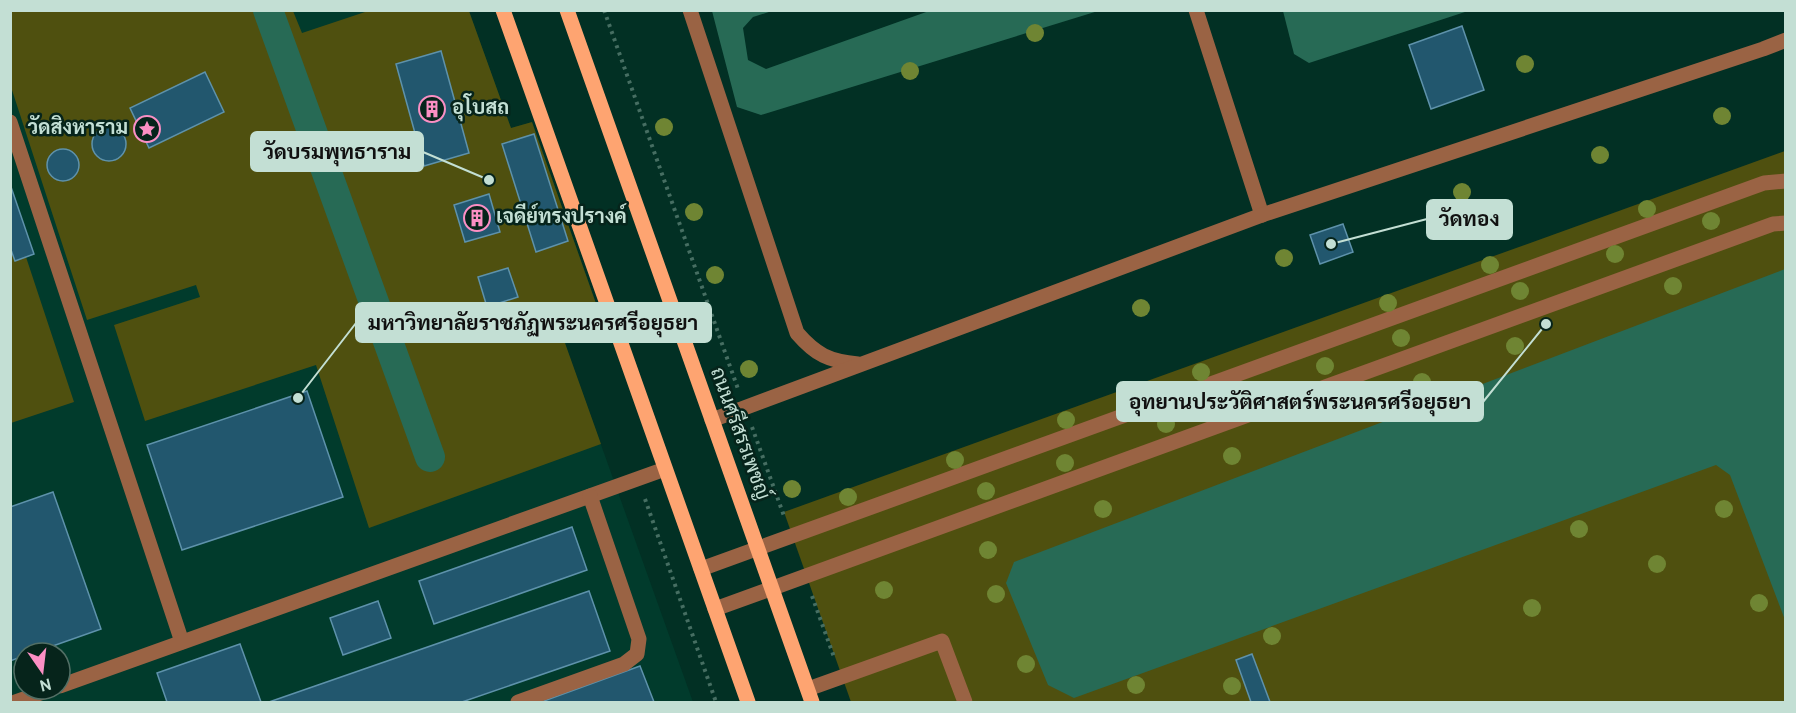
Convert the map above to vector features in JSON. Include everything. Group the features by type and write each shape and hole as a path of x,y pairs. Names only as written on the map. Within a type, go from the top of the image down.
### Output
{"main road":[{"path":"503,10 748,702"},
{"name":"ถนนศรีสรรเพชญ์","path":"567,10 810,696"}],"street":[{"path":"690,10 797,333 812,350 836,362 861,364"},
{"path":"1196,10 1262,215"},
{"path":"712,420 1262,215 1752,53 1785,40"},
{"path":"10,122 182,642"},
{"path":"701,569 1764,183 1785,180"},
{"path":"715,609 1773,224 1785,223"},
{"path":"72,682 665,469"},
{"path":"518,702 624,664 637,654 639,639 590,496"},
{"path":"810,696 841,677 942,641 965,702"}],"path":[{"path":"604,10 791,536"},
{"path":"638,478 716,702"},
{"path":"805,576 841,677"}],"shaded area":[{"path":"1283,10 1468,11 1309,63 1294,54"},
{"path":"10,11 469,11 511,128 532,122 605,329 565,344 693,702 11,702"},
{"path":"10,11 293,11 302,33 368,11 469,11 511,128 532,122 605,329 565,343 601,444 369,528 316,365 145,421 114,325 200,297 196,285 87,320 11,87"},
{"path":"712,11 772,11 753,17 743,28 748,60 766,69 929,11 1098,11 761,115 737,107"},
{"path":"1785,151 1785,702 851,702 784,512"},
{"path":"10,184 34,254 26,257 74,402 11,423"},
{"path":"1785,269 1785,620 1730,475 1716,465 1074,698 1048,685 1006,583 1014,562"}],"building":[{"path":"1462,26 1484,90 1431,109 1409,45"},
{"name":"อุโบสถ","path":"441,51 469,153 424,166 396,64"},
{"path":"205,72 224,112 149,148 130,108"},
{"path":"109,127 121,132 126,144 121,156 109,161 97,156 92,144 97,132"},
{"path":"534,134 568,241 536,252 502,144"},
{"path":"63,149 75,153 79,165 75,177 63,181 51,177 47,165 51,153"},
{"path":"10,184 34,254 15,261 10,247"},
{"name":"เจดีย์ทรงปรางค์","path":"489,194 500,232 465,242 454,205"},
{"path":"1343,224 1353,252 1320,264 1310,235"},
{"path":"508,268 518,297 487,307 478,277"},
{"path":"307,391 343,497 182,550 147,445"},
{"path":"53,492 101,629 67,641 12,641 12,660 10,661 10,507"},
{"path":"572,527 587,570 434,624 419,581"},
{"path":"589,591 610,651 462,702 269,702"},
{"path":"378,601 391,638 343,655 330,618"},
{"path":"240,644 261,702 167,702 157,673"},
{"path":"1252,654 1270,702 1251,702 1236,660"},
{"path":"640,666 654,702 541,702"}],"waterway":[{"path":"268,10 430,457"}],"place":[{"name":"อุโบสถ","path":"432,109"},
{"name":"วัดสิงหาราม","path":"147,129"},
{"name":"วัดบรมพุทธาราม","path":"489,180"},
{"name":"เจดีย์ทรงปรางค์","path":"477,218"},
{"name":"วัดทอง","path":"1331,244"},
{"name":"อุทยานประวัติศาสตร์พระนครศรีอยุธยา","path":"1546,324"},
{"name":"มหาวิทยาลัยราชภัฏพระนครศรีอยุธยา","path":"298,398"}]}
